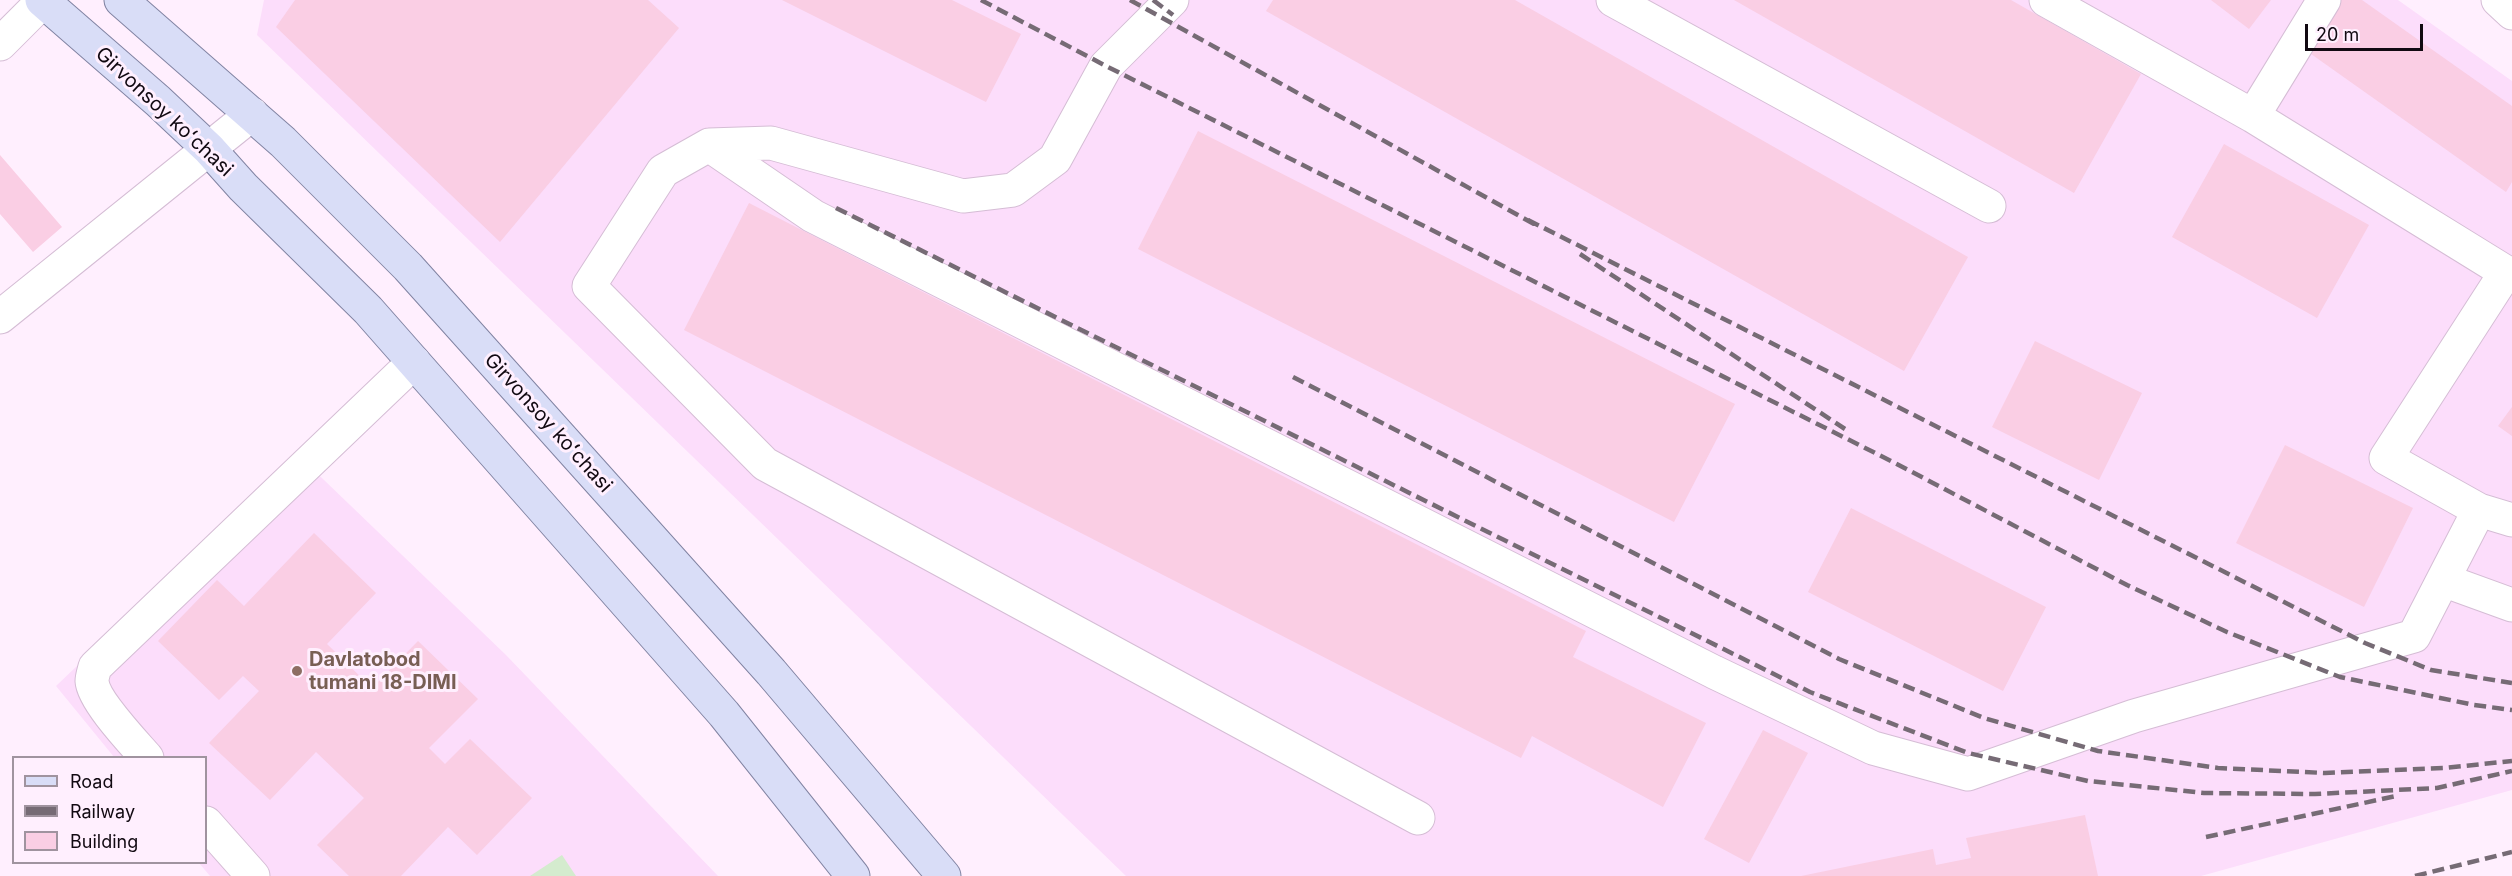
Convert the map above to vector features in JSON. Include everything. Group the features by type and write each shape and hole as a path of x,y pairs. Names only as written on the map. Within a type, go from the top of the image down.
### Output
{"main road":[{"name":"Girvonsoy koʻchasi","path":"120,0 252,114 408,267 771,672 944,876"},
{"name":"Girvonsoy koʻchasi","path":"43,1 209,150 243,188 368,309 724,714 853,876"}],"street":[{"path":"1172,0 1106,66 1055,159 1013,190 963,196 771,143 709,145 663,171 590,286 765,464 1418,818"},
{"path":"1613,0 1989,206"},
{"path":"2046,0 2253,116 2509,274 2386,458 2479,510 2512,520"},
{"path":"2253,116 2324,0"},
{"path":"2498,0 2512,13"},
{"path":"0,44 43,1"},
{"path":"0,317 252,114"},
{"path":"709,145 813,216 1703,666 1873,748 1968,774 2134,716 2414,636 2479,510"},
{"path":"145,756 115,722 100,699 92,682 95,667 414,362"},
{"path":"2443,580 2512,605"},
{"path":"207,824 253,876"}],"shaded area":[{"path":"264,0 2398,0 2512,81 2512,790 2201,876 1126,876 257,35"},
{"name":"Davlatobod tumani 18-DIMI","path":"298,455 506,655 718,876 210,876 200,864 207,864 207,756 113,756 56,686"}],"green space":[{"path":"562,855 576,876 530,876"}],"building":[{"path":"295,0 648,0 679,28 500,242 276,27"},
{"path":"782,0 952,0 1021,34 986,102"},
{"path":"1273,0 1515,0 1968,257 1904,371 1266,11"},
{"path":"1734,0 2011,0 2141,74 2074,193"},
{"path":"2211,0 2271,0 2249,29"},
{"path":"2339,0 2362,0 2512,106 2512,182 2506,192 2304,49"},
{"path":"1198,131 1735,404 1674,522 1138,249"},
{"path":"2224,144 2369,225 2317,318 2172,237"},
{"path":"0,155 62,227 33,252 0,214"},
{"path":"749,203 1586,631 1573,657 1706,723 1663,807 1532,736 1521,758 684,330"},
{"path":"2035,341 2142,393 2099,480 1992,427"},
{"path":"2512,407 2512,436 2498,426"},
{"path":"2285,445 2413,508 2364,607 2236,543"},
{"path":"1851,508 2046,607 2003,691 1808,592"},
{"path":"314,533 376,593 327,644 372,688 418,641 478,699 429,748 445,764 470,739 532,798 477,855 448,827 401,876 349,876 317,845 364,798 316,752 270,800 209,743 259,691 243,676 219,700 158,641 217,580 244,606"},
{"path":"1763,730 1808,753 1749,863 1704,839"},
{"path":"2085,815 2098,876 1801,876 1933,849 1936,865 1971,858 1966,838"}],"railway":[{"path":"981,0 1106,66 1895,463 2127,585 2227,632 2340,677 2474,705 2512,710"},
{"path":"1130,0 1534,224"},
{"path":"1153,0 1173,15"},
{"path":"836,208 1810,692 1968,753 2088,781 2204,793 2315,794 2437,788 2512,771"},
{"path":"1528,220 2365,643 2431,670 2512,683"},
{"path":"1580,254 1845,429"},
{"path":"1293,377 1839,659 1984,718 2098,751 2218,768 2325,773 2444,768 2512,761"},
{"path":"2206,837 2396,796"},
{"path":"2415,876 2512,852"}],"place":[{"name":"Davlatobod tumani 18-DIMI","path":"297,671"}]}
